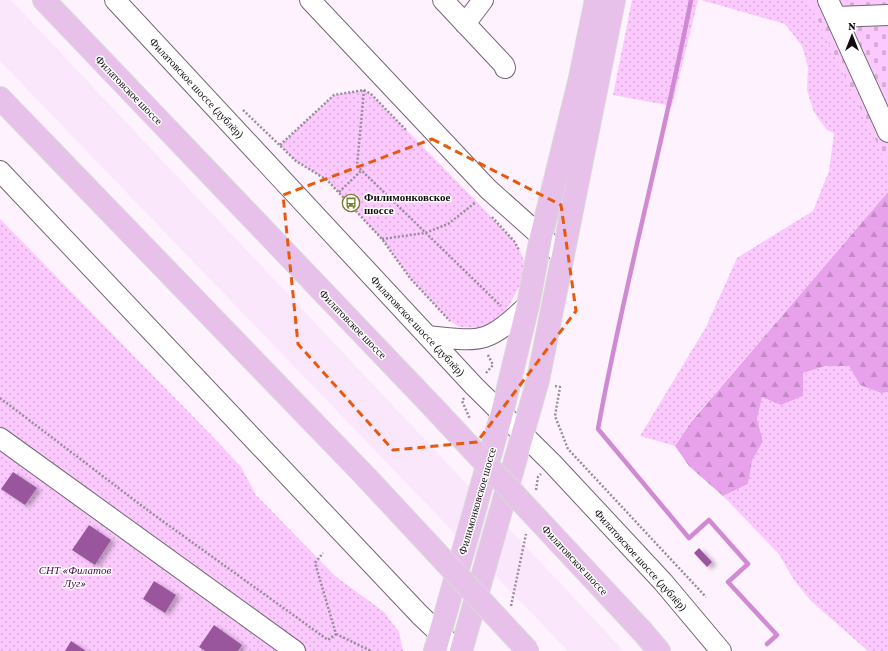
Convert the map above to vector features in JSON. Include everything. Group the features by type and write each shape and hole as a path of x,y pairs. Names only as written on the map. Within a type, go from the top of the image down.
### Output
{"main road":[{"name":"Филатовское шоссе","path":"44,0 432,406 642,630 659,651"},
{"name":"Филимонковское шоссе","path":"437,642 502,413 528,305 541,237 580,78 596,0"},
{"path":"461,651 538,380 614,0"},
{"path":"0,98 367,478 528,651"}],"street":[{"name":"Филатовское шоссе (дублёр)","path":"115,0 474,386 552,463 663,582 721,651"},
{"path":"310,0 482,199 541,237 562,255"},
{"path":"443,0 504,65 505,68"},
{"path":"465,24 483,0"},
{"path":"832,8 888,15"},
{"path":"832,8 888,132"},
{"path":"0,171 415,609 437,642 458,651"},
{"path":"428,336 468,340 484,338 504,328 528,305"},
{"path":"0,438 295,651"}],"path":[{"path":"364,90 357,166 506,311"},
{"path":"410,133 371,94 364,90 334,95 280,145 296,161 327,180 339,192 382,239 410,278 454,324"},
{"path":"339,192 362,170"},
{"path":"382,239 425,233 448,224 482,199"},
{"path":"487,213 514,241 522,256"},
{"path":"473,425 462,401 493,365 484,338"},
{"path":"560,387 555,416 568,449 706,597"},
{"path":"0,398 150,512 328,640 336,634"},
{"path":"535,492 538,477 568,449"},
{"path":"510,613 527,530"},
{"path":"323,553 315,564 336,634 371,651"}],"highlighted area":[{"path":"432,139 561,205 576,311 477,442 393,450 298,344 283,195"}],"shaded area":[{"path":"0,0 11,0 624,651 568,651 0,61"}],"green space":[{"path":"632,0 698,0 672,106 613,95"},
{"path":"701,0 808,0 888,166 888,192 691,421 675,446 640,436 706,327 737,258 813,211 829,171 834,133 827,130 814,112 807,90 808,67 802,46 785,24"},
{"path":"808,0 888,0 888,166"},
{"path":"364,90 371,94 476,201 514,241 520,251 524,261 520,285 506,311 494,323 479,328 459,327 450,321 410,278 382,239 327,180 296,161 280,145 334,95"},
{"path":"888,192 888,392 881,393 860,385 849,366 826,366 803,373 803,396 781,405 762,397 757,419 763,441 752,461 748,484 723,496 689,466 675,446 691,422"},
{"name":"СНТ «Филатов Луг»","path":"0,219 216,440 241,467 256,495 335,576 384,612 399,632 403,651 0,651"},
{"path":"827,366 849,366 860,385 881,393 888,392 888,651 868,651 810,600 794,580 779,554 723,496 748,484 752,461 763,441 757,419 762,396 781,405 803,396 803,373"}],"building":[{"path":"13,472 37,488 25,505 1,489"},
{"path":"89,525 111,540 95,565 72,550"},
{"path":"699,548 712,562 707,567 694,553"},
{"path":"154,581 176,595 165,613 143,599"},
{"path":"214,625 242,645 238,651 205,651 199,647"},
{"path":"71,641 86,651 65,651"}],"waterway":[{"path":"691,0 608,375 598,429 689,538 709,520 748,564 728,582 777,635 767,644"}],"place":[{"name":"Филимонковское шоссе","path":"351,203"}]}
